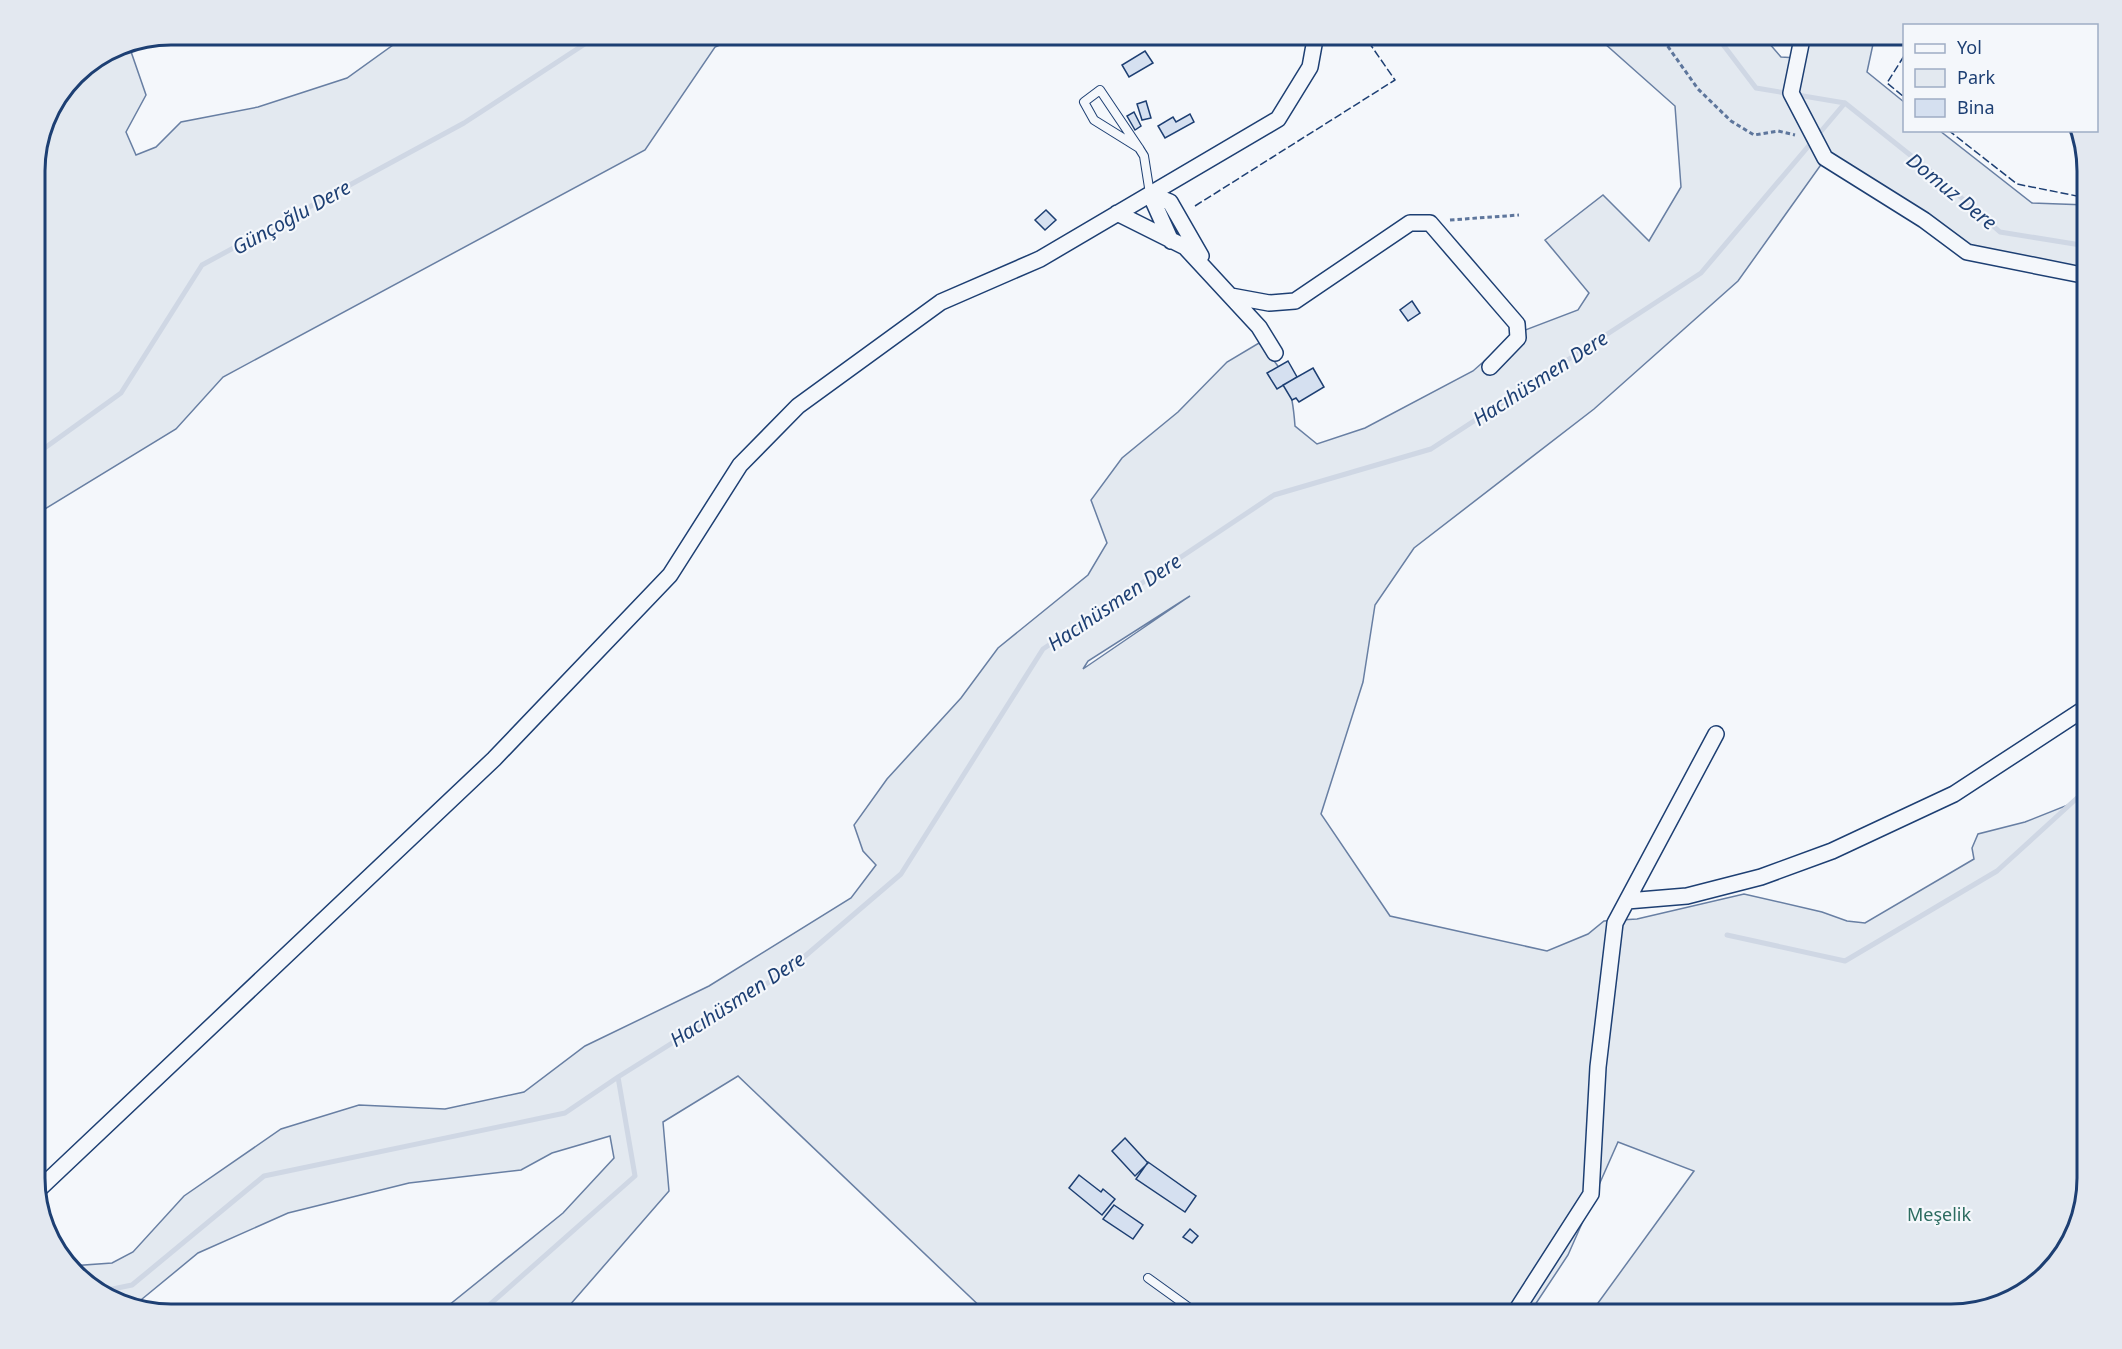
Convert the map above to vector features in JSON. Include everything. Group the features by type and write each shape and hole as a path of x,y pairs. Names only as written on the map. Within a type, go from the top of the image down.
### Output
{"street":[{"path":"45,1183 494,759 670,575 740,465 798,406 941,302 1040,259 1278,118 1310,67 1314,45"},
{"path":"1801,45 1791,93 1825,158 1924,220 1967,252 2077,274"},
{"path":"1150,194 1171,240"},
{"path":"1150,194 1170,202 1210,272"},
{"path":"1117,213 1185,248 1210,272 1258,327 1275,352"},
{"path":"1231,296 1269,303 1294,300 1410,223 1430,223 1516,324 1518,338 1491,367"},
{"path":"1627,901 1687,896 1761,876 1832,851 1954,794 2077,714"},
{"path":"1520,1304 1592,1194 1598,1067 1615,923 1716,734"}],"lane":[{"path":"1139,148 1094,120 1084,102 1100,90 1139,148 1144,156 1150,194"},
{"path":"1148,1278 1184,1304"}],"path":[{"path":"1667,45 1698,89 1731,121 1754,135 1778,131 1816,142"},
{"path":"1430,223 1519,215"}],"green space":[{"path":"393,45 720,45 715,47 645,150 223,377 176,429 45,509 45,163 49,138 66,101 88,76 101,66 131,52 146,95 126,132 136,155 156,147 181,122 258,107 347,78"},
{"name":"Meşelik","path":"1606,45 1771,45 1781,57 1798,58 1801,45 1873,45 1867,72 1903,101 1903,132 1941,132 2032,203 2077,205 2077,274 1967,252 1825,159 1738,281 1594,409 1414,548 1375,605 1363,682 1321,814 1390,916 1547,951 1588,934 1604,921 1637,919 1744,894 1822,912 1847,921 1865,923 1974,859 1972,848 1978,834 2025,822 2073,803 2077,797 2076,1195 2070,1219 2056,1248 2034,1273 2021,1283 1984,1300 1951,1304 1597,1304 1694,1171 1618,1142 1568,1255 1536,1304 977,1304 738,1076 663,1122 669,1191 571,1304 450,1304 563,1213 614,1158 610,1136 552,1153 521,1170 409,1183 288,1213 198,1253 140,1300 101,1283 80,1265 112,1263 133,1252 184,1196 281,1129 359,1105 445,1109 524,1092 585,1046 709,986 851,898 876,865 863,851 854,825 887,779 961,698 998,648 1088,575 1107,543 1091,500 1122,458 1178,412 1227,362 1259,343 1276,363 1290,389 1295,426 1317,444 1365,428 1473,371 1515,334 1578,310 1589,293 1545,240 1603,195 1649,241 1681,187 1675,106","holes":["1190,596 1083,669 1088,661"]}],"building":[{"path":"1145,51 1153,63 1129,77 1122,65"},
{"path":"1146,101 1151,118 1142,120 1137,104"},
{"path":"1134,112 1141,126 1135,130 1127,116"},
{"path":"1190,114 1194,122 1165,138 1158,126 1173,117 1176,122"},
{"path":"1046,210 1056,220 1045,230 1035,220"},
{"path":"1412,301 1420,313 1408,321 1400,310"},
{"path":"1288,361 1297,377 1277,389 1267,373"},
{"path":"1313,368 1324,387 1299,402 1296,398 1292,400 1283,385"},
{"path":"1125,1138 1148,1163 1135,1176 1112,1151"},
{"path":"1148,1162 1196,1196 1185,1212 1136,1179"},
{"path":"1079,1175 1101,1192 1103,1189 1115,1199 1102,1215 1069,1188"},
{"path":"1114,1205 1143,1225 1133,1239 1103,1219"},
{"path":"1190,1229 1198,1236 1192,1243 1183,1237"}],"waterway":[{"name":"Günçoğlu Dere","path":"45,448 121,393 202,265 464,123 583,45"},
{"name":"Domuz Dere","path":"1723,45 1756,88 1845,103 1939,178 2000,232 2077,244"},
{"name":"Hacıhüsmen Dere","path":"490,1304 635,1176 618,1077 790,969 901,874 1043,649 1274,495 1431,449 1701,273 1845,103"},
{"path":"1727,935 1845,961 1997,871 2077,798"},
{"path":"112,1289 132,1285 264,1176 565,1113 618,1077"}],"fence":[{"path":"1195,206 1395,80 1371,45"},
{"path":"1903,58 1887,83 1903,96"},
{"path":"1951,132 2017,184 2077,196"}]}
